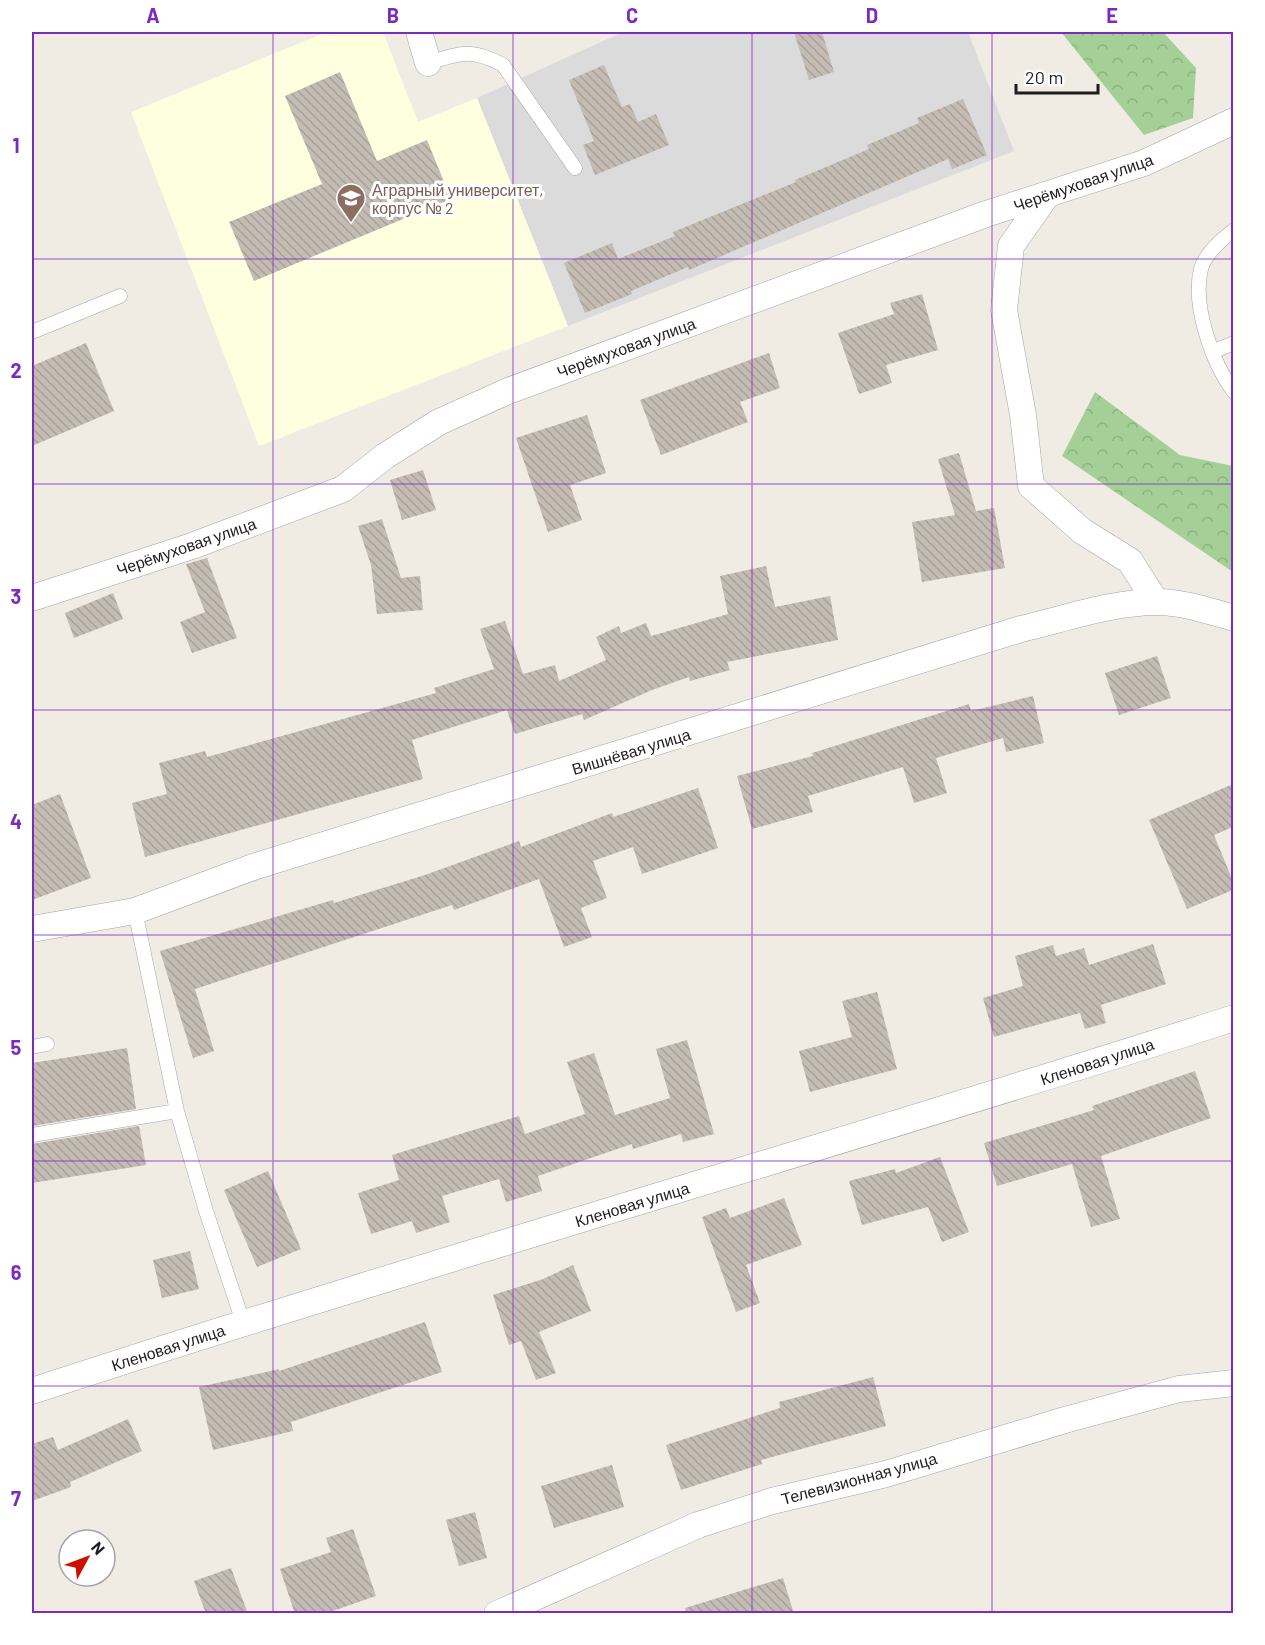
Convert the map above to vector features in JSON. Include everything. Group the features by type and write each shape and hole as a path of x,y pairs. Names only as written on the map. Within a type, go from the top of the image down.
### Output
{"street":[{"path":"419,32 428,63"},
{"name":"Черёмуховая улица","path":"32,598 192,546 343,489 385,456 439,422 508,391 986,214 1144,163 1233,121"},
{"path":"1047,195 1011,246 1004,310 1023,415 1031,486 1082,531 1130,561 1156,602"},
{"name":"Вишнёвая улица","path":"32,929 135,911 256,866 1021,629 1112,607 1156,602 1187,605 1233,618"},
{"name":"Кленовая улица","path":"32,1391 243,1322 1046,1078 1233,1018"},
{"name":"Телевизионная улица","path":"497,1614 698,1525 772,1501 886,1474 1065,1420 1179,1389 1233,1383"}],"lane":[{"path":"428,63 465,51 486,55 503,65 574,168"},
{"path":"1233,230 1219,241 1202,267 1198,297 1212,352 1233,392"},
{"path":"32,332 120,296"},
{"path":"1212,352 1233,343"},
{"path":"135,911 177,1111 206,1211 243,1322"},
{"path":"32,1047 47,1044"},
{"path":"32,1135 177,1111"}],"shaded area":[{"name":"Аграрный университет, корпус № 2","path":"327,32 383,32 418,122 477,98 568,326 259,446 131,112"},
{"path":"623,32 968,32 1014,151 568,326 477,98"}],"green space":[{"path":"1061,32 1163,32 1196,68 1193,118 1144,135"},
{"path":"1095,392 1180,455 1233,466 1233,572 1062,456"}],"building":[{"path":"794,32 822,32 834,72 809,80"},
{"path":"604,65 622,107 630,104 638,122 656,114 669,145 595,175 583,145 594,141 569,80"},
{"path":"340,72 377,161 427,140 451,199 254,281 229,222 322,184 285,96"},
{"path":"963,99 987,155 952,169 948,159 689,270 688,267 631,291 632,294 585,313 564,263 612,243 618,259 675,236 673,232 796,182 795,180 869,149 867,145 919,123 917,118"},
{"path":"922,294 938,350 886,365 892,383 859,394 838,333 894,314 890,303"},
{"path":"86,343 114,411 32,446 32,366"},
{"path":"769,353 780,388 740,402 748,422 661,455 640,400"},
{"path":"587,415 606,473 570,485 582,520 548,532 516,438"},
{"path":"959,453 976,511 994,508 1005,568 922,582 912,522 955,515 938,459"},
{"path":"423,470 436,510 402,520 390,480"},
{"path":"382,519 401,578 420,576 423,610 377,614 371,565 358,526"},
{"path":"207,558 237,638 192,653 180,622 205,612 186,564"},
{"path":"766,566 775,607 830,596 838,640 727,662 730,670 690,681 689,677 652,690 584,720 582,714 515,734 507,710 412,740 423,779 145,857 132,803 167,794 159,763 205,751 207,757 436,693 434,688 494,669 480,629 505,621 523,674 555,665 559,681 606,660 596,637 619,626 621,633 646,623 651,636 728,614 720,576"},
{"path":"113,593 123,619 74,638 65,613"},
{"path":"1157,656 1171,698 1119,715 1105,673"},
{"path":"1033,696 1044,743 1006,752 1003,738 936,758 947,793 914,803 903,767 808,796 813,812 752,829 737,776 813,756 812,753 969,704 971,711"},
{"path":"1233,784 1233,827 1214,835 1233,881 1233,890 1187,909 1149,820"},
{"path":"698,788 718,848 642,874 633,847 593,861 607,898 581,908 592,937 564,947 539,879 454,910 452,905 195,989 214,1051 193,1058 160,951 333,900 334,903 425,875 519,841 521,847 612,813 613,817"},
{"path":"60,794 91,878 32,900 32,805"},
{"path":"1153,944 1166,984 1101,1005 1106,1023 1085,1029 1080,1013 994,1037 983,998 1023,986 1015,956 1053,945 1056,956 1084,948 1089,965"},
{"path":"877,992 897,1069 810,1092 799,1051 852,1037 842,1001"},
{"path":"687,1040 714,1134 683,1142 681,1134 633,1149 632,1144 538,1176 542,1191 506,1202 499,1179 442,1196 450,1222 416,1233 412,1221 371,1234 358,1193 399,1180 392,1155 519,1116 525,1134 585,1114 567,1062 594,1053 615,1115 670,1098 656,1049"},
{"path":"127,1048 136,1109 32,1126 32,1063"},
{"path":"1195,1071 1211,1118 1101,1156 1120,1219 1091,1227 1072,1164 997,1186 984,1143 1094,1110 1092,1106"},
{"path":"139,1126 146,1165 32,1183 32,1144"},
{"path":"940,1157 969,1232 942,1242 928,1207 862,1225 849,1181 895,1169 896,1173"},
{"path":"268,1171 301,1249 257,1267 224,1190"},
{"path":"784,1198 802,1245 746,1265 760,1303 736,1312 702,1217 726,1208 730,1218"},
{"path":"190,1251 199,1289 162,1298 153,1260"},
{"path":"573,1265 591,1311 539,1332 556,1373 536,1380 521,1341 509,1345 493,1295 543,1279"},
{"path":"425,1322 442,1372 291,1422 293,1431 213,1450 199,1387 279,1369 279,1371"},
{"path":"873,1377 886,1426 761,1460 762,1464 681,1490 666,1445 780,1408 779,1402"},
{"path":"128,1419 142,1451 70,1482 71,1487 32,1501 32,1444 53,1437 58,1450"},
{"path":"612,1465 624,1507 554,1528 541,1486"},
{"path":"475,1512 487,1558 459,1566 446,1520"},
{"path":"353,1529 376,1596 324,1614 295,1614 280,1569 331,1552 326,1538"},
{"path":"231,1568 248,1614 206,1614 194,1581"},
{"path":"783,1578 794,1614 686,1614 685,1608"}],"place":[{"name":"Аграрный университет, корпус № 2","path":"351,224"}]}
